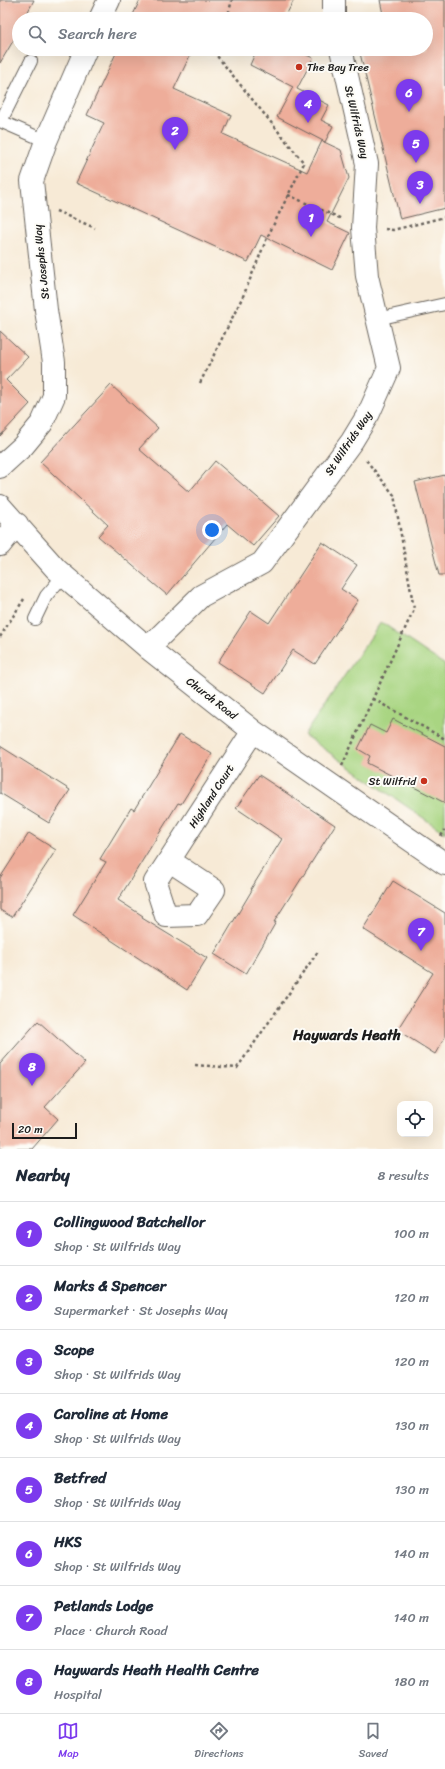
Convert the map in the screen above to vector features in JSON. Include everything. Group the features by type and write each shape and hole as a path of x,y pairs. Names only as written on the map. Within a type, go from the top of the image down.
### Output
{"street":[{"path":"103,12 109,0"},
{"path":"334,0 334,12"},
{"name":"St Josephs Way","path":"0,467 23,446 42,423 54,396 54,362 46,310 32,181 46,141 83,56"},
{"name":"St Wilfrids Way","path":"148,648 201,596 262,563 352,441 369,413 389,368 367,276 364,237 367,164 343,56"},
{"name":"Church Road","path":"0,506 56,569 148,648 253,730 445,864"},
{"path":"0,545 17,524"},
{"name":"Highland Court","path":"170,861 253,730"}],"lane":[{"path":"31,61 0,121 46,141"},
{"path":"377,319 445,304"},
{"path":"35,619 46,596 64,575"}],"path":[{"path":"229,12 232,0"},
{"path":"200,383 244,294 267,238 304,163 217,56"},
{"path":"34,201 95,228"},
{"path":"333,786 414,609 394,495 352,441"},
{"path":"373,698 445,739"},
{"path":"195,1065 237,1068 319,950"}],"green space":[{"path":"381,622 445,665 445,833 304,735"}],"building":[{"path":"0,0 34,0 28,12 12,12 12,43 0,63"},
{"path":"140,0 294,0 288,12 134,12"},
{"path":"380,0 445,0 445,208 400,219 361,56 433,56 433,12 383,12"},
{"path":"115,56 190,56 174,89 231,115 223,134 307,172 322,141 341,150 349,178 327,222 350,233 332,270 261,235 248,262 76,183 104,123 87,115"},
{"path":"254,56 309,56 313,58 297,89 329,105 321,120 333,126 325,142 277,117 293,87 250,65"},
{"path":"0,331 28,357 6,380 30,404 0,436"},
{"path":"111,385 158,428 139,449 189,492 215,461 279,516 253,546 227,524 167,595 98,536 108,525 40,462"},
{"path":"445,475 445,575 439,575 415,482"},
{"path":"322,542 357,565 341,589 358,600 315,664 293,650 265,693 218,662 251,611 269,623"},
{"name":"St Wilfrid","path":"393,719 445,746 445,803 367,763 370,756 358,749 370,725 386,733"},
{"path":"180,734 212,754 181,804 178,803 118,900 143,916 142,918 207,958 187,990 73,915 106,862 100,859 131,808 134,810"},
{"path":"0,746 70,790 49,823 0,793"},
{"path":"259,775 335,825 274,922 276,922 246,974 214,954 252,890 251,889 282,839 236,808"},
{"path":"29,833 56,850 12,917 0,910 0,878"},
{"path":"393,881 445,913 445,1037 435,1054 397,1030 433,973 363,929"},
{"path":"38,1021 85,1063 45,1107 58,1119 32,1149 0,1149 0,1064"}],"place":[{"name":"The Bay Tree","path":"299,67"},
{"name":"HKS","path":"409,112"},
{"name":"Caroline at Home","path":"308,123"},
{"name":"Marks & Spencer","path":"175,150"},
{"name":"Betfred","path":"416,163"},
{"name":"Scope","path":"420,204"},
{"name":"Collingwood Batchellor","path":"311,237"},
{"name":"St Wilfrid","path":"424,781"},
{"name":"Petlands Lodge","path":"421,951"},
{"name":"Haywards Heath Health Centre","path":"32,1086"}],"district":[{"name":"Haywards Heath","path":"347,1035"}]}
